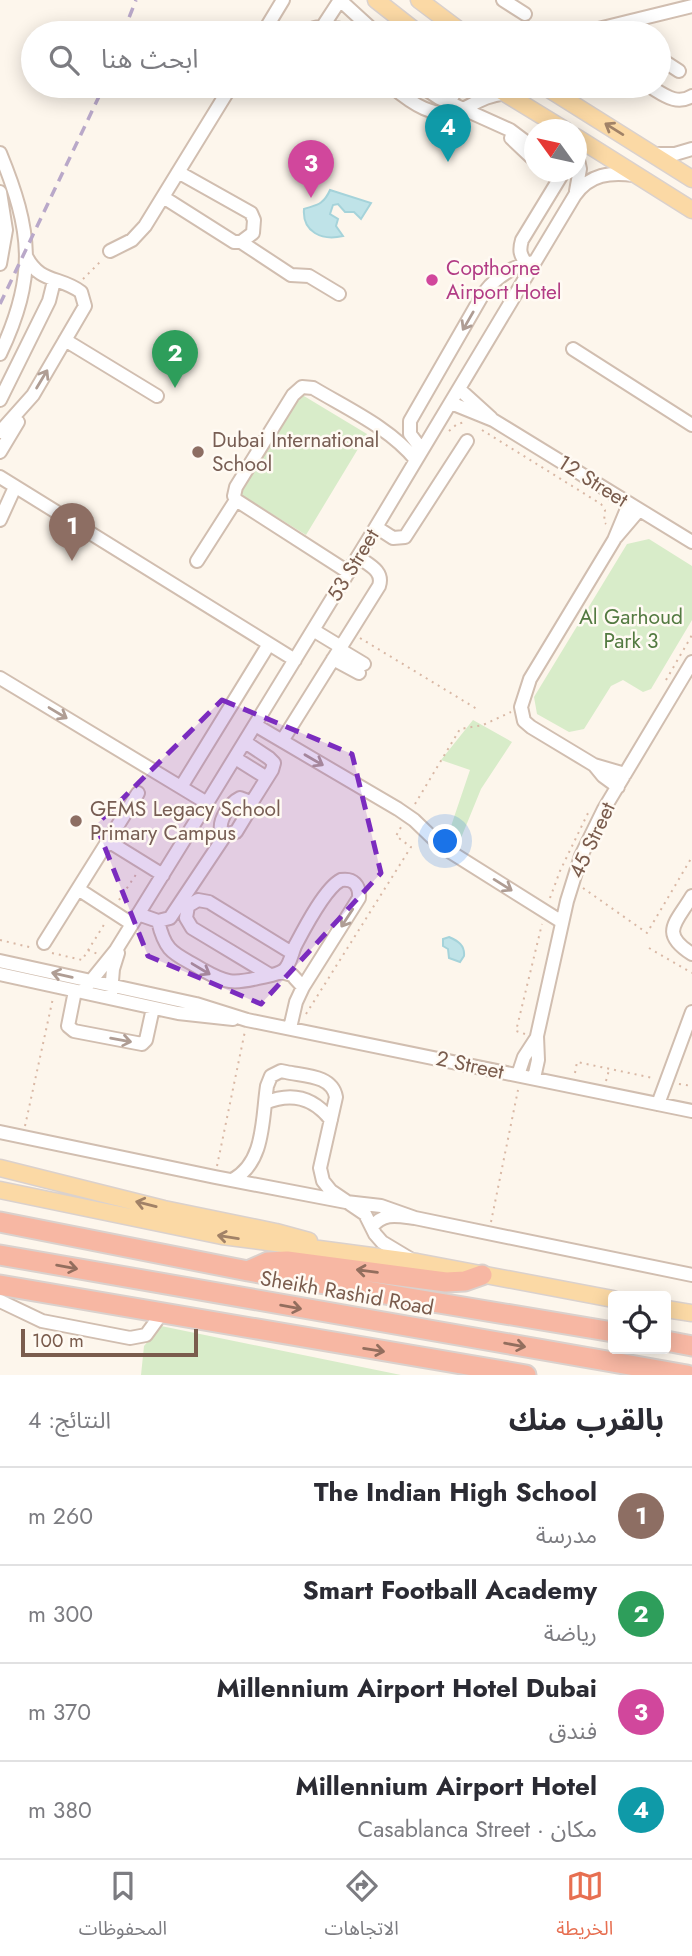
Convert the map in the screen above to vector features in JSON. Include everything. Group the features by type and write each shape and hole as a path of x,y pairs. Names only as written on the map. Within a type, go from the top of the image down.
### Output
{"highway":[{"name":"Sheikh Rashid Road","path":"0,1222 248,1271 608,1331"},
{"name":"Sheikh Rashid Road","path":"0,1255 687,1375"},
{"path":"248,1271 268,1262 287,1261 446,1282 465,1281 482,1275"},
{"path":"0,1285 522,1375"},
{"path":"671,1342 692,1346"}],"main road":[{"path":"376,0 403,21"},
{"path":"426,3 448,21"},
{"path":"514,98 548,119"},
{"path":"563,98 692,178"},
{"path":"587,144 692,210"},
{"name":"Sheikh Rashid Road","path":"0,1168 164,1209 276,1231 313,1242 330,1251 417,1262 608,1298"},
{"path":"0,1189 169,1226 330,1251"},
{"path":"671,1310 692,1314"}],"street":[{"path":"270,21 283,0"},
{"path":"326,21 340,0 363,21"},
{"path":"503,0 525,13"},
{"path":"643,21 692,6"},
{"path":"671,66 679,71"},
{"path":"670,98 681,101 692,96"},
{"path":"110,251 137,236 224,98"},
{"path":"405,98 422,108 450,112 463,109 482,98"},
{"path":"441,98 524,139"},
{"path":"449,103 452,98"},
{"path":"654,154 675,154 692,149"},
{"path":"0,153 17,194 26,256 18,309 1,352"},
{"path":"178,172 251,213 254,219 253,233 242,242"},
{"name":"53 Street","path":"73,990 91,982 133,924 451,403 530,263 580,187 596,177 615,173 638,176"},
{"path":"530,263 521,257 522,240 557,182"},
{"name":"53 Street","path":"575,195 578,182"},
{"path":"0,192 6,230 0,264"},
{"path":"163,197 228,239 242,242 291,275 313,278 340,294"},
{"path":"537,215 555,228"},
{"path":"0,452 85,306 81,292 37,272 26,256"},
{"path":"419,455 410,434 413,415 490,285 507,272 530,263"},
{"path":"0,400 52,294 54,281"},
{"path":"65,341 157,396"},
{"path":"573,349 692,425"},
{"path":"348,572 236,500 236,488 293,395 302,387 313,388 419,455"},
{"path":"459,389 493,420"},
{"path":"451,403 493,420"},
{"path":"0,432 25,406"},
{"name":"12 Street","path":"493,420 692,542"},
{"path":"376,527 393,538 405,537 467,441"},
{"path":"0,477 295,660"},
{"path":"0,520 15,487"},
{"path":"197,561 236,500"},
{"path":"625,774 594,765 531,727 524,721 521,707 530,679 634,507"},
{"path":"282,741 380,581 377,571 358,557"},
{"path":"313,630 363,665 339,650"},
{"path":"181,787 269,645"},
{"name":"45 Street","path":"534,1078 538,1060 537,1037 572,880 591,832 692,662"},
{"path":"0,678 207,803"},
{"path":"255,726 408,816 441,846 562,922"},
{"path":"78,889 133,924 166,920 172,915 226,834 236,832 274,767 272,760 245,742"},
{"path":"235,758 267,778"},
{"path":"594,765 618,787"},
{"path":"42,947 138,793"},
{"path":"226,834 221,830 220,824 233,803 240,798 248,801 250,805"},
{"path":"107,841 163,875"},
{"path":"158,921 167,947 219,979 236,983 276,973 292,953 331,888 341,880 353,881 360,891 359,898 303,987 296,1002 293,1029"},
{"path":"692,897 672,930 675,942 692,954"},
{"path":"292,953 209,902 198,900 188,906 186,918 192,928 276,973 292,975 303,987"},
{"name":"53 Street","path":"111,993 113,969 133,924"},
{"name":"2 Street","path":"0,961 91,982 111,993 153,1008 195,1016 247,1020 692,1111"},
{"name":"2 Street","path":"0,974 73,990 205,1006 247,1020"},
{"path":"73,990 68,1026 74,1031 142,1044 146,1041 153,1008"},
{"path":"658,1104 689,1031 692,1012"},
{"name":"45 Street","path":"519,1075 524,1057 537,1037"},
{"path":"232,1180 245,1172 255,1160 269,1081 276,1073 286,1072 322,1079 328,1082 336,1097 321,1162 321,1175 326,1186 365,1214 374,1234 382,1242 417,1262"},
{"path":"265,1103 289,1097 301,1098 313,1103 331,1120"},
{"path":"0,1132 215,1177 381,1206 415,1218"},
{"path":"372,1227 388,1216 415,1218 692,1275"},
{"path":"0,1301 43,1321 130,1338 146,1335 162,1313"}],"path":[{"path":"75,288 110,251"},
{"path":"449,430 457,424 471,424"},
{"path":"475,426 601,504 605,510 604,522 615,535"},
{"path":"350,632 477,709"},
{"path":"666,679 692,635"},
{"path":"293,1029 411,847 396,836 460,729 483,725 521,707"},
{"path":"537,1037 516,1031 545,911 559,871 589,810"},
{"path":"572,880 647,933 692,857"},
{"path":"0,940 42,947 82,960 143,863"},
{"path":"649,948 692,973"},
{"path":"22,1137 53,997 60,999 73,990"},
{"path":"215,1177 247,1020"},
{"path":"574,1076 577,1062 692,1086"},
{"path":"489,1233 519,1075"}],"highlighted area":[{"path":"222,700 352,754 381,873 261,1004 148,956 96,825"}],"green space":[{"path":"299,393 367,434 306,535 238,493"},
{"name":"Al Garhoud Park 3","path":"649,539 692,566 692,620 651,689 643,692 623,680 611,686 584,729 569,732 537,714 534,697 627,544"},
{"path":"473,720 512,742 481,789 461,838 449,832 470,770 441,760"},
{"path":"161,1326 401,1375 141,1375 144,1346"}],"water":[{"path":"330,190 371,203 361,219 354,212 345,212 338,204 333,205 330,214 338,219 336,226 343,236 321,236 310,229 304,217 304,209 322,202"},
{"path":"449,937 462,946 464,956 460,962 449,958 448,949 443,946 443,939"}],"railway":[{"path":"128,21 136,0"},
{"path":"0,304 98,98"}],"place":[{"name":"Millennium Airport Hotel","path":"448,162"},
{"name":"Millennium Airport Hotel Dubai","path":"311,198"},
{"name":"Copthorne Airport Hotel","path":"432,280"},
{"name":"Smart Football Academy","path":"175,388"},
{"name":"Dubai International School","path":"198,452"},
{"name":"The Indian High School","path":"72,561"},
{"name":"GEMS Legacy School Primary Campus","path":"76,821"}]}
